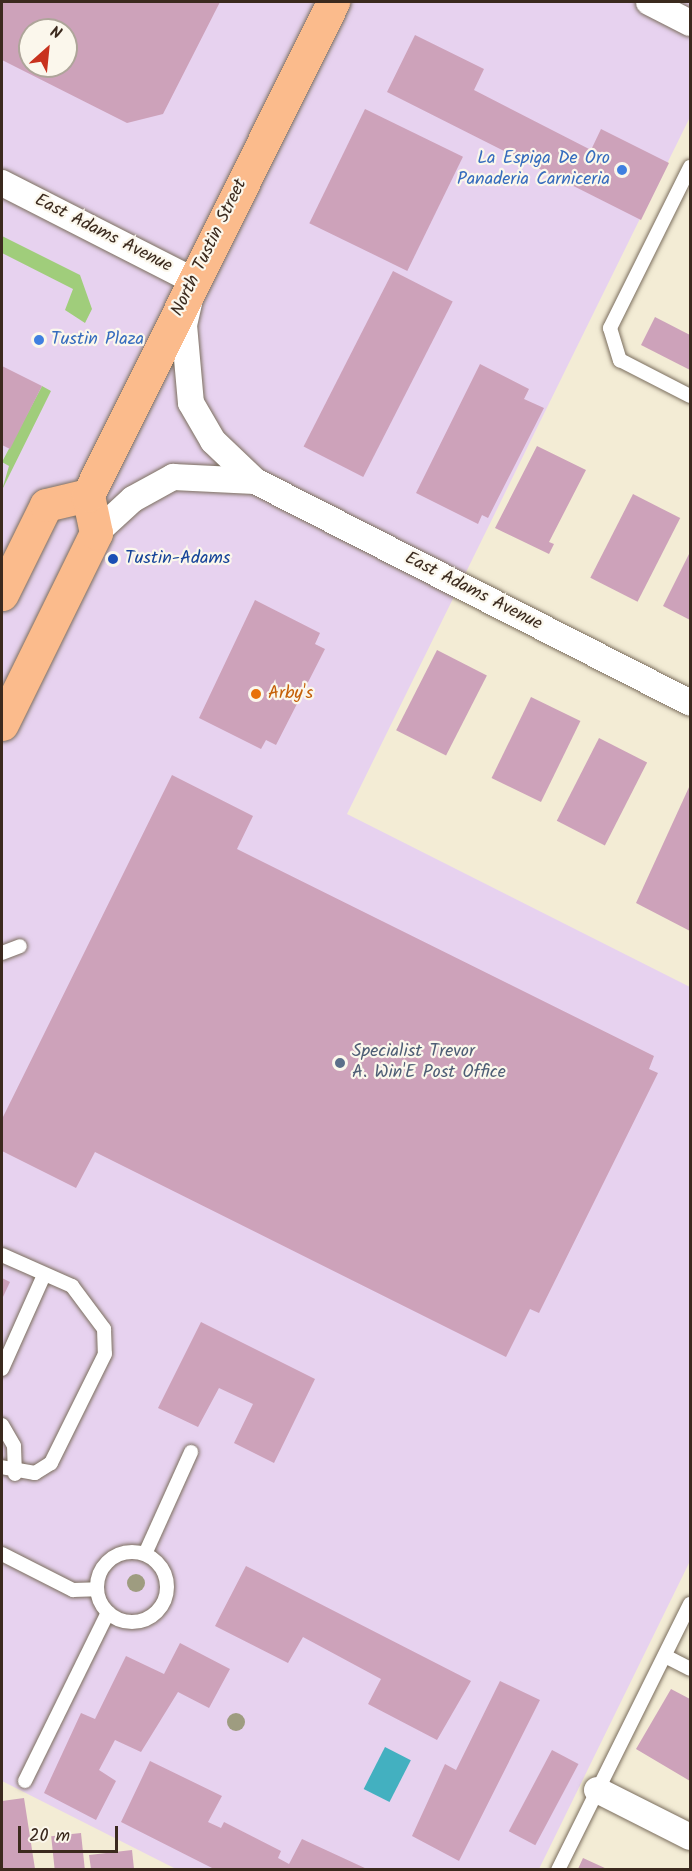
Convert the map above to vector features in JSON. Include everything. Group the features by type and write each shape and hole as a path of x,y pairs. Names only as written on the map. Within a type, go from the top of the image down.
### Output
{"main road":[{"name":"North Tustin Street","path":"88,495 333,2"},
{"path":"2,594 46,505 88,495 96,533 2,723"}],"street":[{"path":"649,2 690,22"},
{"name":"East Adams Avenue","path":"2,183 194,281 184,334 191,403 213,441 255,481 690,703"},
{"name":"East Adams Avenue","path":"96,533 133,499 173,477 255,481"},
{"path":"597,1790 690,1837"}],"lane":[{"path":"690,167 610,328 620,360 690,396"},
{"path":"2,953 20,946"},
{"path":"2,1255 72,1286 104,1329 105,1354 51,1463 35,1473 15,1474 2,1467"},
{"path":"2,1369 44,1275"},
{"path":"2,1425 14,1446 15,1474"},
{"path":"145,1554 190,1452"},
{"path":"121,1553 145,1554 162,1568 164,1601 139,1621 108,1612 97,1590 111,1559 121,1553"},
{"path":"2,1554 73,1590 97,1590"},
{"path":"558,1869 690,1604"},
{"path":"26,1781 108,1612"},
{"path":"665,1656 690,1669"}],"shaded area":[{"path":"2,2 690,2 690,117 347,814 690,987 690,1561 539,1869 176,1869 2,1781"}],"green space":[{"path":"2,236 80,275 92,309 85,323 65,310 73,289 2,253"},
{"path":"42,386 51,391 2,490 9,466 2,462"}],"water":[{"path":"385,1747 411,1760 390,1802 364,1789"}],"building":[{"path":"2,2 220,2 163,114 127,123 38,78 78,78 78,18 18,18 18,68 2,60"},
{"path":"415,35 484,69 474,90 591,150 601,129 669,163 641,220 387,92"},
{"path":"365,109 463,157 407,271 309,223"},
{"path":"393,271 453,301 363,477 304,447"},
{"path":"655,317 690,335 690,370 641,345"},
{"path":"480,364 529,389 524,399 544,408 488,518 482,515 478,524 416,493"},
{"path":"2,366 42,386 10,449 2,445"},
{"path":"537,446 586,470 549,542 554,544 549,554 495,528"},
{"path":"633,494 680,518 638,602 590,578"},
{"path":"690,552 690,620 663,606"},
{"name":"Arby's","path":"255,600 320,633 315,644 325,649 276,745 266,740 261,749 199,718"},
{"path":"437,650 487,675 446,756 396,730"},
{"path":"531,697 580,721 541,802 492,778"},
{"path":"599,738 647,763 605,845 557,821"},
{"name":"Specialist Trevor A. Win'E Post Office","path":"172,775 253,816 237,849 654,1056 649,1069 658,1073 539,1313 530,1309 506,1357 95,1152 76,1188 2,1151 2,1119"},
{"path":"690,785 690,931 636,903"},
{"path":"2,1278 10,1282 2,1299"},
{"path":"201,1322 315,1379 274,1463 234,1443 253,1404 219,1388 198,1427 158,1408"},
{"path":"246,1566 471,1681 437,1740 368,1704 381,1679 303,1637 288,1663 215,1626"},
{"path":"180,1643 230,1669 209,1708 178,1692 141,1752 115,1740 99,1770 116,1781 96,1820 44,1793 81,1713 95,1719 126,1656 164,1674"},
{"path":"500,1681 540,1700 459,1861 412,1836 445,1764 456,1770"},
{"path":"671,1689 690,1699 690,1781 636,1749"},
{"path":"552,1750 578,1764 535,1845 509,1831"},
{"path":"150,1761 222,1796 208,1822 221,1828 224,1822 281,1851 278,1858 289,1864 302,1839 367,1869 214,1869 121,1822"},
{"path":"24,1798 35,1869 2,1869 2,1801"},
{"path":"81,1833 85,1869 55,1870 51,1836"},
{"path":"132,1850 134,1869 91,1869 89,1855"},
{"path":"583,1858 607,1869 578,1869"}],"place":[{"name":"La Espiga De Oro Panaderia Carniceria","path":"622,170"},
{"name":"Tustin Plaza","path":"39,340"},
{"name":"Tustin-Adams","path":"113,559"},
{"name":"Arby's","path":"256,694"},
{"name":"Specialist Trevor A. Win'E Post Office","path":"340,1063"}]}
